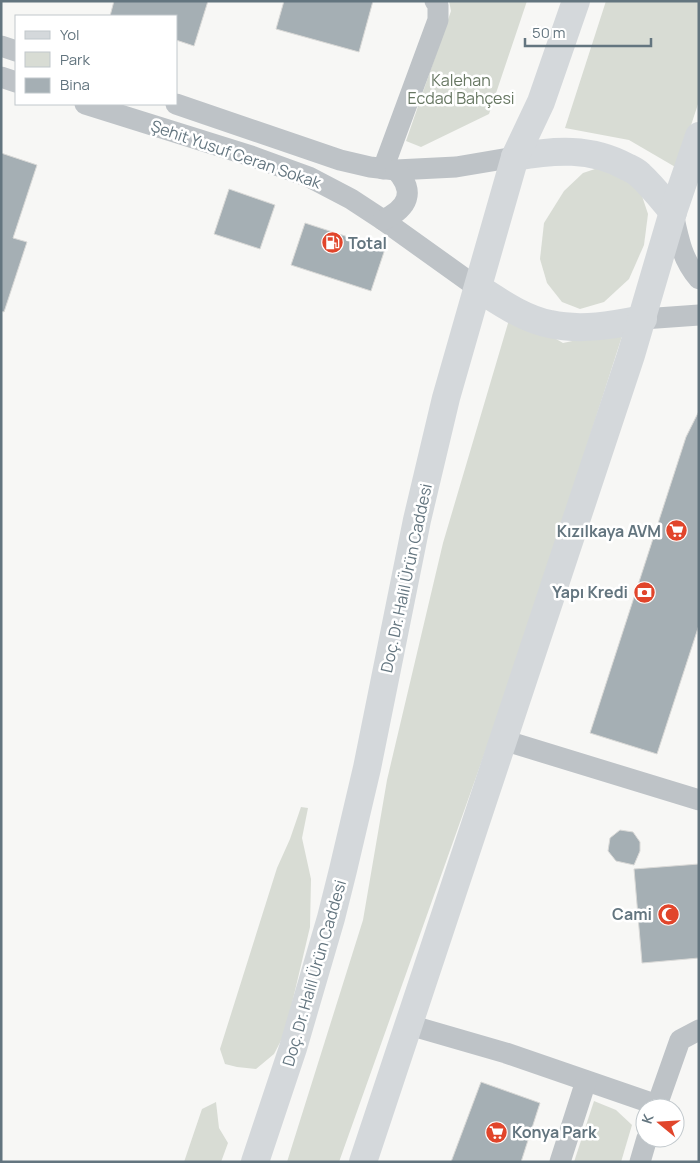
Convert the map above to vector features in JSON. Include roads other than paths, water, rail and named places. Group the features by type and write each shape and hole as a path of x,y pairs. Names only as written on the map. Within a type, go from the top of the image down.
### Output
{"main road":[{"name":"Doç. Dr. Halil Ürün Caddesi","path":"255,1162 293,1048 331,918 361,795 427,477 446,398 515,158 541,102 576,1"},
{"path":"363,1162 643,319 673,212 699,136"},
{"path":"515,158 562,151 588,152 614,159 639,174 673,212"},
{"path":"478,288 526,316 550,324 572,327 597,327 643,319"}],"street":[{"path":"383,220 401,209 407,199 408,187 403,177 390,169 438,20 438,5 435,1"},
{"path":"1,46 15,51"},
{"path":"1,77 15,82"},
{"name":"Şehit Yusuf Ceran Sokak","path":"88,105 254,157 308,178 352,199 478,288"},
{"name":"Şehit Yusuf Ceran Sokak","path":"178,105 340,160 390,169 456,167 515,158"},
{"path":"673,212 684,256 699,279"},
{"path":"643,319 699,315"},
{"path":"504,740 699,800"},
{"path":"409,1025 506,1053 635,1098"},
{"path":"659,1098 680,1040 699,1030"},
{"path":"560,1162 586,1081"},
{"path":"640,1162 644,1148"}],"place":[{"name":"Total","path":"332,243"},
{"name":"Kızılkaya AVM","path":"677,531"},
{"name":"Yapı Kredi","path":"644,592"},
{"name":"Cami","path":"668,914"},
{"name":"Konya Park","path":"496,1132"}],"park label":[{"name":"Kalehan Ecdad Bahçesi","path":"461,89"}]}
